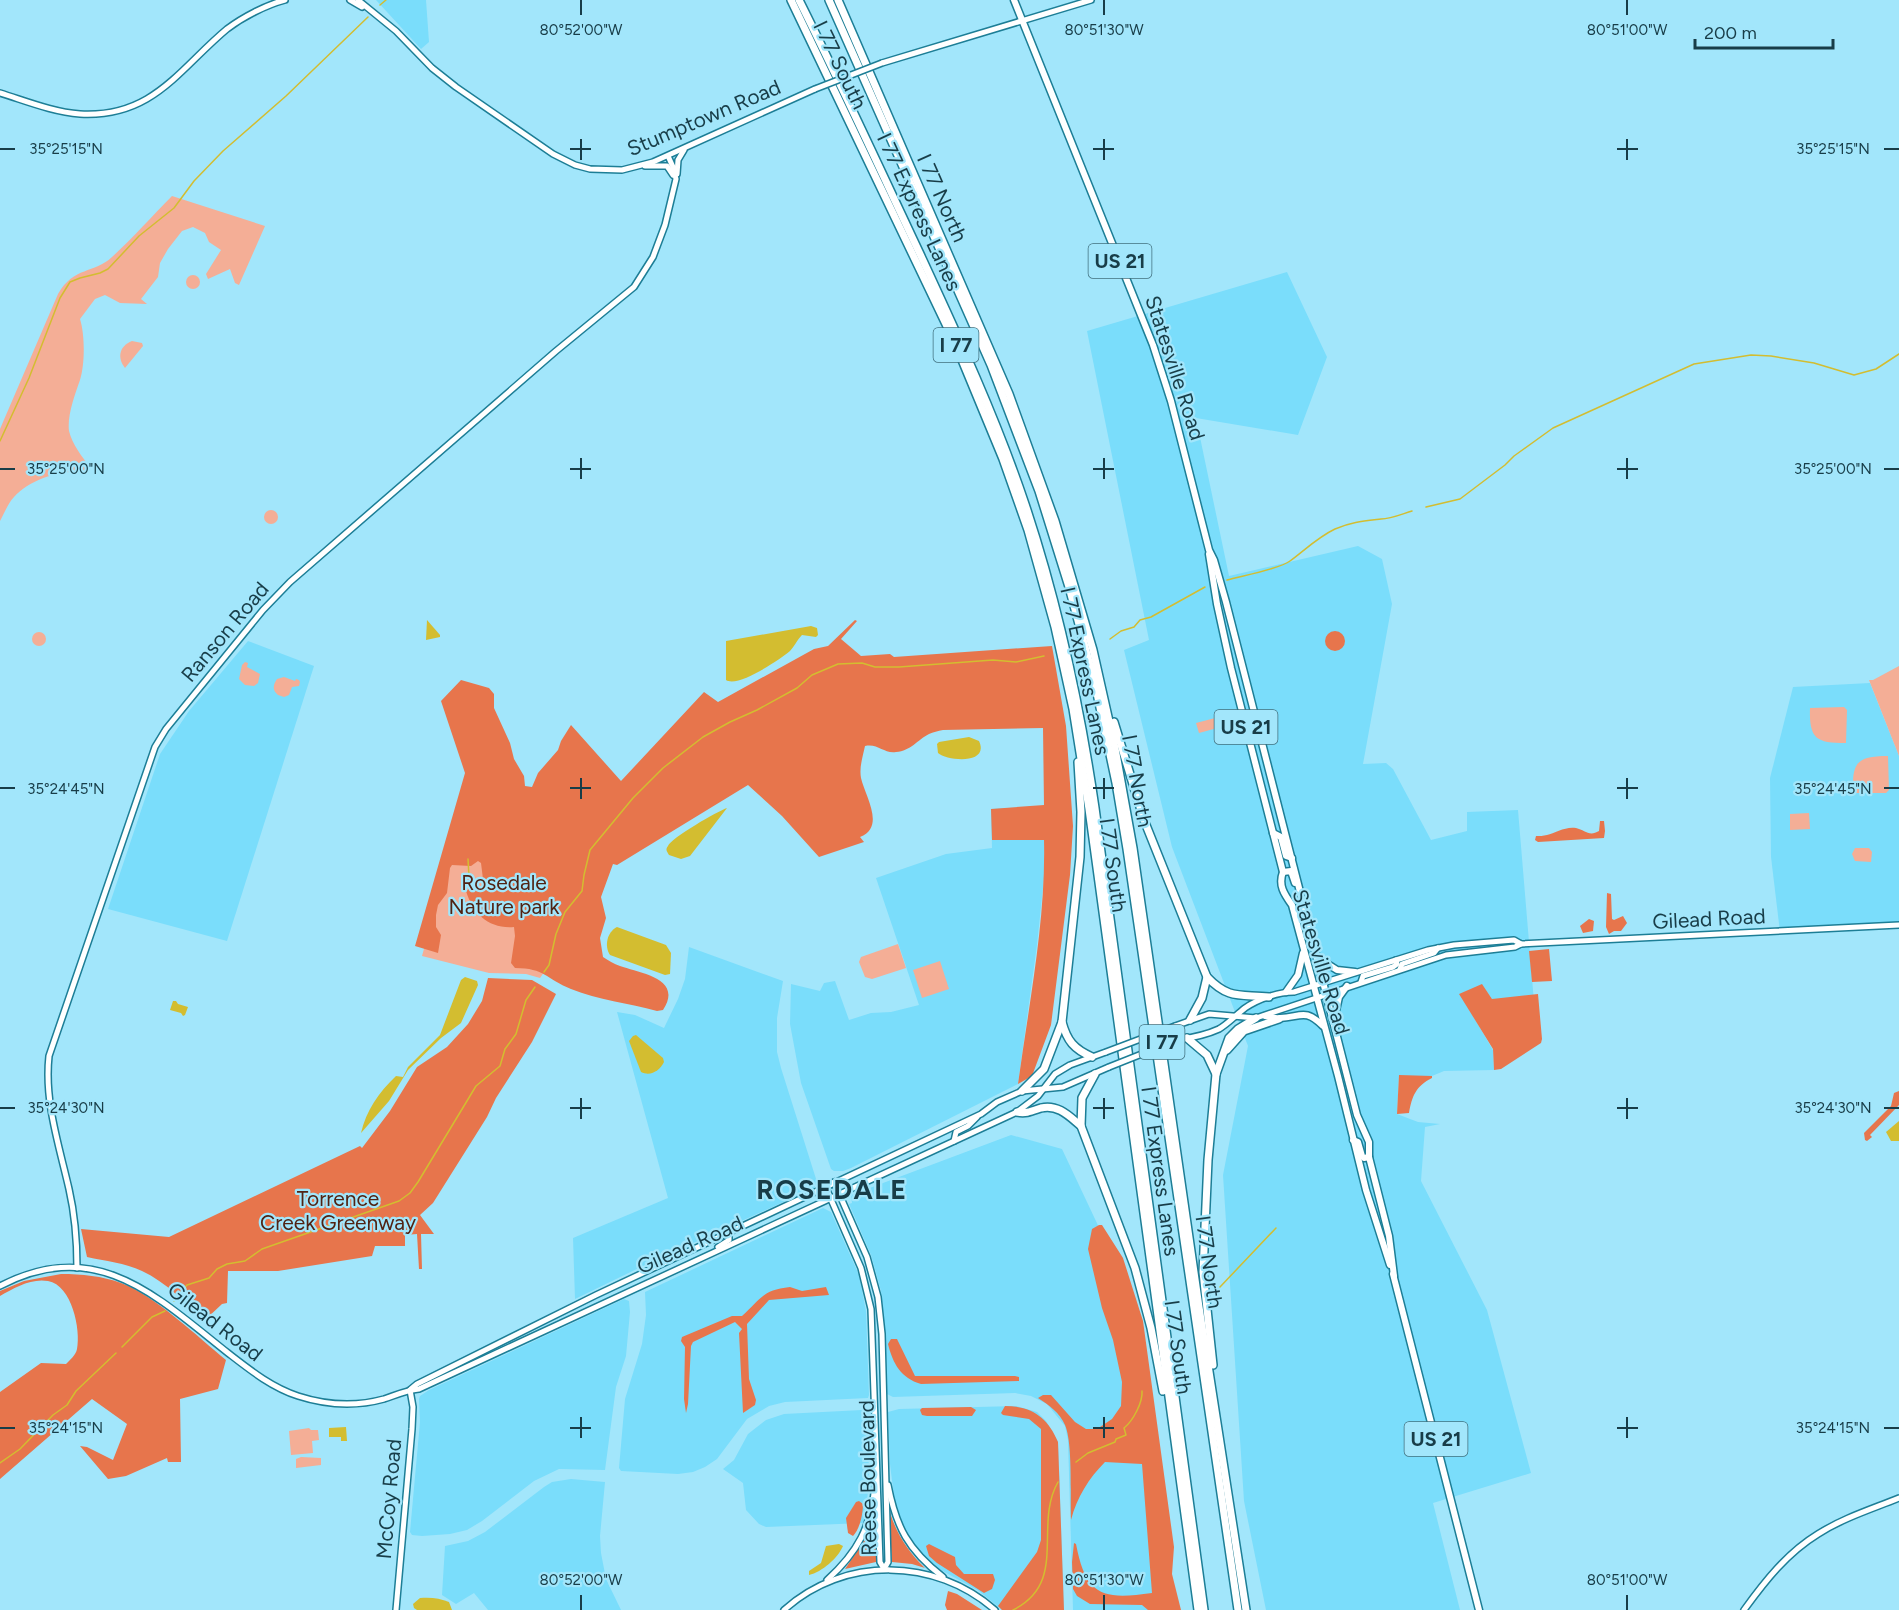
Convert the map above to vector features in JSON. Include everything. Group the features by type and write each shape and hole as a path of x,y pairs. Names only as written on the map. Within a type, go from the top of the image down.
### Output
{"highway":[{"name":"I 77 South","path":"790,0 948,328 988,420 1012,482 1059,643 1073,709 1091,821 1178,1465"},
{"name":"I 77 Express Lanes","path":"799,0 881,170 981,387 1028,512 1060,626 1092,786 1204,1610"},
{"name":"I 77 Express Lanes","path":"829,0 1008,407 1050,523 1087,652 1109,749 1127,849 1238,1610"},
{"name":"I 77 North","path":"837,0 983,332 1025,436 1065,553 1101,683 1133,848 1246,1610"},
{"path":"1101,683 1144,820 1207,977 1227,993 1269,997"},
{"path":"1022,1091 1044,1069 1062,1022 1080,857 1080,793 1073,709"},
{"path":"1190,1020 1202,998 1207,977"},
{"path":"1214,1403 1215,1387 1203,1272 1208,1161 1216,1074 1229,1038 1256,1018"},
{"path":"1224,1054 1242,1033 1279,1019"},
{"path":"1062,1022 1071,1044 1092,1057"},
{"path":"1187,1038 1207,1055 1216,1074"},
{"path":"1095,1074 1082,1098 1081,1126 1141,1287 1178,1465"},
{"path":"1017,1112 1024,1113 1050,1107 1067,1114 1081,1126"},
{"name":"I 77","path":"1178,1465 1198,1610"}],"main road":[{"name":"Statesville Road","path":"1014,0 1153,345 1171,401 1209,550 1226,602 1357,1115 1369,1142 1369,1157 1389,1236 1394,1276"},
{"name":"Statesville Road","path":"1209,550 1209,561 1231,668 1283,872 1282,888 1292,905 1373,1213 1394,1276 1479,1610"},
{"path":"1273,832 1281,837 1286,856 1292,858"},
{"path":"1283,872 1291,871 1299,887"},
{"path":"1286,992 1298,975 1304,952"},
{"path":"1317,958 1337,970 1355,972"},
{"path":"1334,1018 1339,997 1347,986"},
{"path":"1265,1016 1279,1019 1309,1015 1323,1026"},
{"path":"1353,1140 1358,1142 1362,1156 1369,1157"}],"street":[{"path":"0,93 66,112 104,113 127,107 149,98 175,80 229,28 283,0"},
{"name":"Stumptown Road","path":"350,0 368,9"},
{"name":"Stumptown Road","path":"358,0 396,30 440,75 553,154 575,165 598,170 622,170 668,156 815,88 882,63 1091,0"},
{"path":"675,182 680,156 690,146"},
{"name":"Ranson Road","path":"77,1268 75,1222 49,1095 47,1072 49,1056 142,782 160,737 263,610 290,582 550,356 634,287 659,244 675,182 675,171 668,156"},
{"path":"641,165 667,166 675,182"},
{"name":"Gilead Road","path":"0,1286 37,1271 77,1268 112,1274 146,1290 256,1375 287,1392 315,1401 341,1404 370,1402 419,1389 1017,1112 1034,1101 1051,1078 1061,1070 1209,1014 1256,1018 1265,1016 1347,986 1446,955 1515,947 1521,944 1899,925"},
{"name":"Gilead Road","path":"410,1390 417,1384 596,1295 981,1114 997,1102 1022,1091 1063,1087 1177,1040 1218,1029 1250,1005 1269,997 1294,992 1438,948 1491,941 1514,940 1521,944"},
{"path":"1400,969 1402,964 1434,953 1438,948"},
{"path":"1361,982 1363,976 1393,967 1397,964 1396,960"},
{"path":"954,1141 956,1132 968,1126 981,1114"},
{"name":"Reese Boulevard","path":"834,1182 871,1268 878,1297 882,1334 888,1562 884,1569"},
{"name":"Reese Boulevard","path":"825,1188 861,1268 871,1309 880,1562 884,1569"},
{"path":"696,1260 727,1242 729,1233"},
{"name":"McCoy Road","path":"396,1610 412,1429 413,1407 410,1390"},
{"path":"822,1584 850,1557 865,1532 873,1505 876,1468"},
{"path":"886,1477 893,1509 904,1535 920,1557 948,1580 995,1610"},
{"path":"1744,1610 1780,1565 1808,1541 1831,1527 1899,1498"},
{"path":"784,1610 822,1584 856,1573 884,1569 917,1572 948,1580"}],"shaded area":[{"path":"376,0 426,0 429,42 421,49"},
{"path":"1287,272 1327,357 1298,435 1196,418 1229,576 1358,546 1382,559 1392,604 1363,764 1386,763 1393,769 1431,840 1467,831 1467,812 1518,810 1535,1014 1504,1016 1482,985 1460,994 1493,1050 1494,1070 1444,1071 1432,1076 1399,1076 1397,1114 1418,1122 1440,1124 1425,1127 1421,1181 1487,1310 1531,1473 1433,1503 1460,1610 1266,1610 1244,1501 1223,1175 1248,1046 1172,847 1124,650 1149,640 1087,331"},
{"path":"427,620 440,635 440,637 426,640"},
{"path":"811,626 817,628 816,637 802,635 790,651 768,666 740,680 726,680 726,641"},
{"path":"248,641 314,666 227,941 108,909 160,754 189,711"},
{"path":"1870,683 1899,756 1899,925 1780,932 1771,857 1770,778 1793,687"},
{"path":"969,737 979,741 981,749 973,757 958,759 938,753 937,744 939,742"},
{"path":"1044,806 1045,869 1018,1084 851,1168 834,1171 831,1169 801,1083 790,1024 791,984 820,991 824,983 835,981 849,1020 871,1013 891,1012 919,1005 876,878 946,854 992,848 991,809"},
{"path":"727,808 690,856 681,859 669,855 667,847 677,837"},
{"path":"617,927 666,945 671,953 670,974 665,975 610,955 607,948 608,939"},
{"path":"689,947 783,981 777,1018 777,1052 817,1182 814,1188 575,1299 573,1238 668,1198 617,1012 635,1015 664,1028 685,979"},
{"path":"465,977 477,981 478,985 461,1023 441,1038 408,1070 389,1101 361,1133 374,1102 384,1089 396,1076 403,1077 408,1067 440,1035 461,980"},
{"path":"173,1001 188,1007 185,1015 170,1010"},
{"path":"636,1035 663,1058 664,1062 655,1072 648,1074 641,1072 629,1041"},
{"path":"1899,1121 1899,1141 1891,1141 1886,1132"},
{"path":"1011,1135 1062,1149 1103,1236 1116,1278 1167,1610 1073,1610 1068,1440 1065,1426 1047,1404 1031,1396 1015,1393 893,1397 887,1394 881,1291 871,1255 849,1204 852,1203 851,1195"},
{"path":"823,1208 831,1212 859,1275 866,1311 868,1398 785,1402 769,1406 747,1419 717,1459 693,1472 678,1474 621,1471 619,1468 625,1399 642,1344 646,1315 645,1292"},
{"path":"624,1299 629,1301 630,1312 626,1356 616,1387 605,1470 559,1469 534,1481 467,1530 450,1534 412,1535 410,1532 420,1422 420,1396"},
{"path":"1016,1406 1037,1412 1046,1421 1058,1442 1064,1610 1002,1610 979,1591 939,1569 920,1552 906,1531 895,1505 890,1464 888,1412 899,1409"},
{"path":"862,1410 869,1412 870,1417 868,1426 869,1478 866,1515 863,1523 766,1527 759,1524 746,1510 743,1483 723,1469 734,1460 748,1434 766,1420 784,1414"},
{"path":"346,1427 347,1441 341,1441 341,1437 329,1437 329,1428"},
{"path":"571,1479 605,1482 600,1536 601,1553 606,1579 621,1610 488,1610 474,1593 456,1604 442,1595 445,1546 468,1541 485,1532 552,1482"},
{"path":"839,1544 843,1546 833,1560 824,1568 809,1575 809,1571 821,1563 826,1546"},
{"path":"420,1598 435,1598 449,1602 452,1610 417,1610 413,1604"}],"green space":[{"path":"172,196 265,226 239,285 235,283 230,269 208,279 206,274 221,250 209,242 205,233 193,227 182,231 168,249 160,263 158,277 141,299 147,304 120,303 105,295 95,299 80,319 84,358 69,419 70,436 91,468 88,472 69,472 48,476 29,485 12,499 0,521 0,429 58,294 64,285 77,274 98,266 112,257"},
{"path":"193,275 198,277 200,282 198,287 193,289 188,287 186,282 188,277"},
{"path":"132,341 142,343 143,346 125,368 120,356 124,346"},
{"path":"268,510 274,510 278,517 274,524 268,524 264,520 264,514"},
{"name":"Rosedale Nature park","path":"855,620 857,621 841,639 861,656 890,654 894,657 1052,646 1066,726 1073,826 1070,875 1051,1025 1032,1076 1018,1084 1040,931 1044,840 992,840 991,809 1044,805 1043,728 943,730 929,734 910,747 896,752 870,745 865,746 861,762 861,778 872,810 872,826 860,837 864,842 819,857 782,816 748,785 617,865 613,864 601,897 606,918 600,938 603,957 664,984 668,991 668,999 663,1010 657,1011 592,996 571,989 539,972 515,968 511,963 514,927 490,923 483,918 473,907 466,891 470,888 467,880 472,879 478,888 484,887 481,863 478,861 471,866 452,865 450,868 447,893 438,905 436,915 436,927 441,935 438,953 415,946 465,773 441,701 461,680 489,688 494,694 494,708 510,743 514,759 524,776 525,786 532,787 538,773 558,750 571,725 621,781 704,692 718,702 814,649 828,646"},
{"path":"1331,631 1339,631 1345,637 1345,645 1339,651 1331,651 1325,645 1325,637"},
{"path":"36,632 42,632 46,639 42,646 36,646 32,642 32,636"},
{"path":"245,662 248,663 247,667 260,674 258,683 254,686 245,685 239,679 242,665"},
{"path":"1899,666 1899,756 1869,680"},
{"path":"284,677 300,682 299,686 292,687 289,695 284,697 278,695 274,687 277,679"},
{"path":"1844,707 1847,710 1846,743 1828,742 1816,737 1811,727 1810,708"},
{"path":"1219,717 1221,727 1199,733 1196,723"},
{"path":"1877,756 1888,756 1889,790 1886,793 1853,793 1855,768 1858,763"},
{"path":"1809,813 1810,829 1790,830 1790,814"},
{"name":"Rosedale Nature park","path":"460,819 549,965 540,978 526,974 489,973 422,956"},
{"path":"1600,821 1604,821 1604,838 1538,842 1535,840 1536,836 1568,828 1596,833 1599,831"},
{"path":"1855,848 1869,848 1872,852 1871,862 1855,861 1852,854"},
{"path":"1607,893 1611,894 1612,919 1623,916 1627,923 1621,931 1609,934 1606,927"},
{"path":"1589,919 1594,921 1593,931 1583,933 1580,926"},
{"path":"898,944 906,968 872,979 865,977 859,962 861,957"},
{"path":"1549,949 1552,981 1532,982 1529,951"},
{"path":"940,961 949,989 922,998 913,970"},
{"name":"Torrence Creek Greenway","path":"488,978 532,980 556,994 532,1042 496,1098 487,1117 433,1203 420,1215 434,1234 421,1234 422,1269 419,1269 417,1234 405,1235 405,1246 375,1246 372,1256 278,1271 228,1271 227,1303 222,1304 205,1320 167,1287 142,1271 115,1262 87,1257 81,1229 169,1237 360,1146 362,1148 390,1111 417,1067 447,1047 468,1024 482,1001"},
{"path":"1482,984 1492,999 1538,994 1541,1043 1501,1069 1494,1070 1493,1049 1459,994"},
{"path":"1399,1075 1432,1076 1416,1092 1409,1113 1397,1114"},
{"path":"1899,1091 1899,1105 1870,1135 1872,1137 1865,1140 1864,1133 1891,1106 1894,1093"},
{"path":"1102,1225 1123,1258 1143,1321 1174,1547 1172,1574 1181,1610 1148,1610 1142,1605 1090,1604 1077,1596 1073,1589 1074,1543 1085,1575 1099,1591 1120,1596 1152,1593 1142,1464 1105,1462 1084,1488 1071,1520 1068,1433 1057,1413 1038,1398 1051,1395 1075,1422 1086,1429 1097,1429 1112,1419 1121,1406 1122,1382 1088,1249 1092,1229"},
{"path":"61,1274 99,1277 134,1289 175,1317 226,1360 218,1389 180,1399 181,1462 168,1462 167,1458 126,1476 108,1479 80,1446 87,1447 113,1460 127,1424 92,1399 0,1479 0,1392 41,1363 66,1364 77,1349 78,1331 69,1299 56,1284 42,1280 23,1284 0,1296 0,1291 24,1281"},
{"path":"790,1287 802,1291 826,1287 829,1295 769,1300 747,1324 749,1379 756,1400 755,1405 743,1413 739,1333 742,1329 735,1322 693,1342 686,1413 685,1347 681,1341 682,1337 732,1316 742,1316 768,1293"},
{"path":"891,1339 897,1339 915,1376 1015,1376 1019,1377 1019,1381 921,1384 908,1378 899,1369 892,1358 888,1344"},
{"path":"1005,1406 1023,1408 1038,1415 1049,1426 1058,1442 1064,1610 1002,1610 998,1606 1037,1552 1041,1540 1041,1429 1029,1419 1003,1415 1001,1413"},
{"path":"971,1407 976,1410 972,1416 927,1416 922,1415 920,1410 922,1408"},
{"path":"309,1428 318,1430 319,1440 312,1441 313,1453 291,1455 289,1431"},
{"path":"321,1458 321,1465 296,1468 296,1459"},
{"path":"859,1501 863,1504 862,1516 853,1536 848,1533 846,1518"},
{"path":"876,1503 876,1562 845,1569 862,1544"},
{"path":"888,1505 902,1540 925,1568 892,1562"},
{"path":"929,1544 955,1557 956,1565 964,1574 993,1574 995,1580 992,1589 984,1593 937,1563 929,1556 926,1546"},
{"path":"948,1591 982,1610 947,1610 945,1605"}],"waterway":[{"path":"380,5 386,0"},
{"path":"0,441 29,378 60,298 70,282 108,269 139,236 174,208 194,181 223,151 286,96 368,17"},
{"path":"1426,507 1460,499 1553,428 1694,364 1751,355 1771,356 1814,363 1854,375 1876,369 1899,354"},
{"path":"1227,580 1285,564 1335,529 1412,511"},
{"path":"1110,639 1121,631 1134,627 1140,620 1151,617 1205,587"},
{"path":"544,972 549,965 556,934 565,912 582,891 590,850 633,798 663,768 703,737 797,688 812,675 838,664 862,663 875,667 899,667 993,660 1016,662 1044,656"},
{"path":"468,859 469,877 474,889"},
{"path":"174,1301 187,1285 209,1278 217,1269 227,1264 245,1261 262,1249 399,1201 410,1193 476,1086 500,1066 505,1049 516,1034 526,1000 535,987"},
{"path":"1220,1287 1276,1228"},
{"path":"122,1347 152,1317 165,1311"},
{"path":"0,1463 20,1449 53,1415 67,1405 76,1391 116,1353"},
{"path":"1076,1462 1088,1453 1126,1435 1124,1428 1137,1411 1142,1391"},
{"path":"1013,1610 1030,1598 1040,1584 1045,1569 1051,1499 1058,1482"}],"district":[{"name":"ROSEDALE","path":"832,1190"}]}
